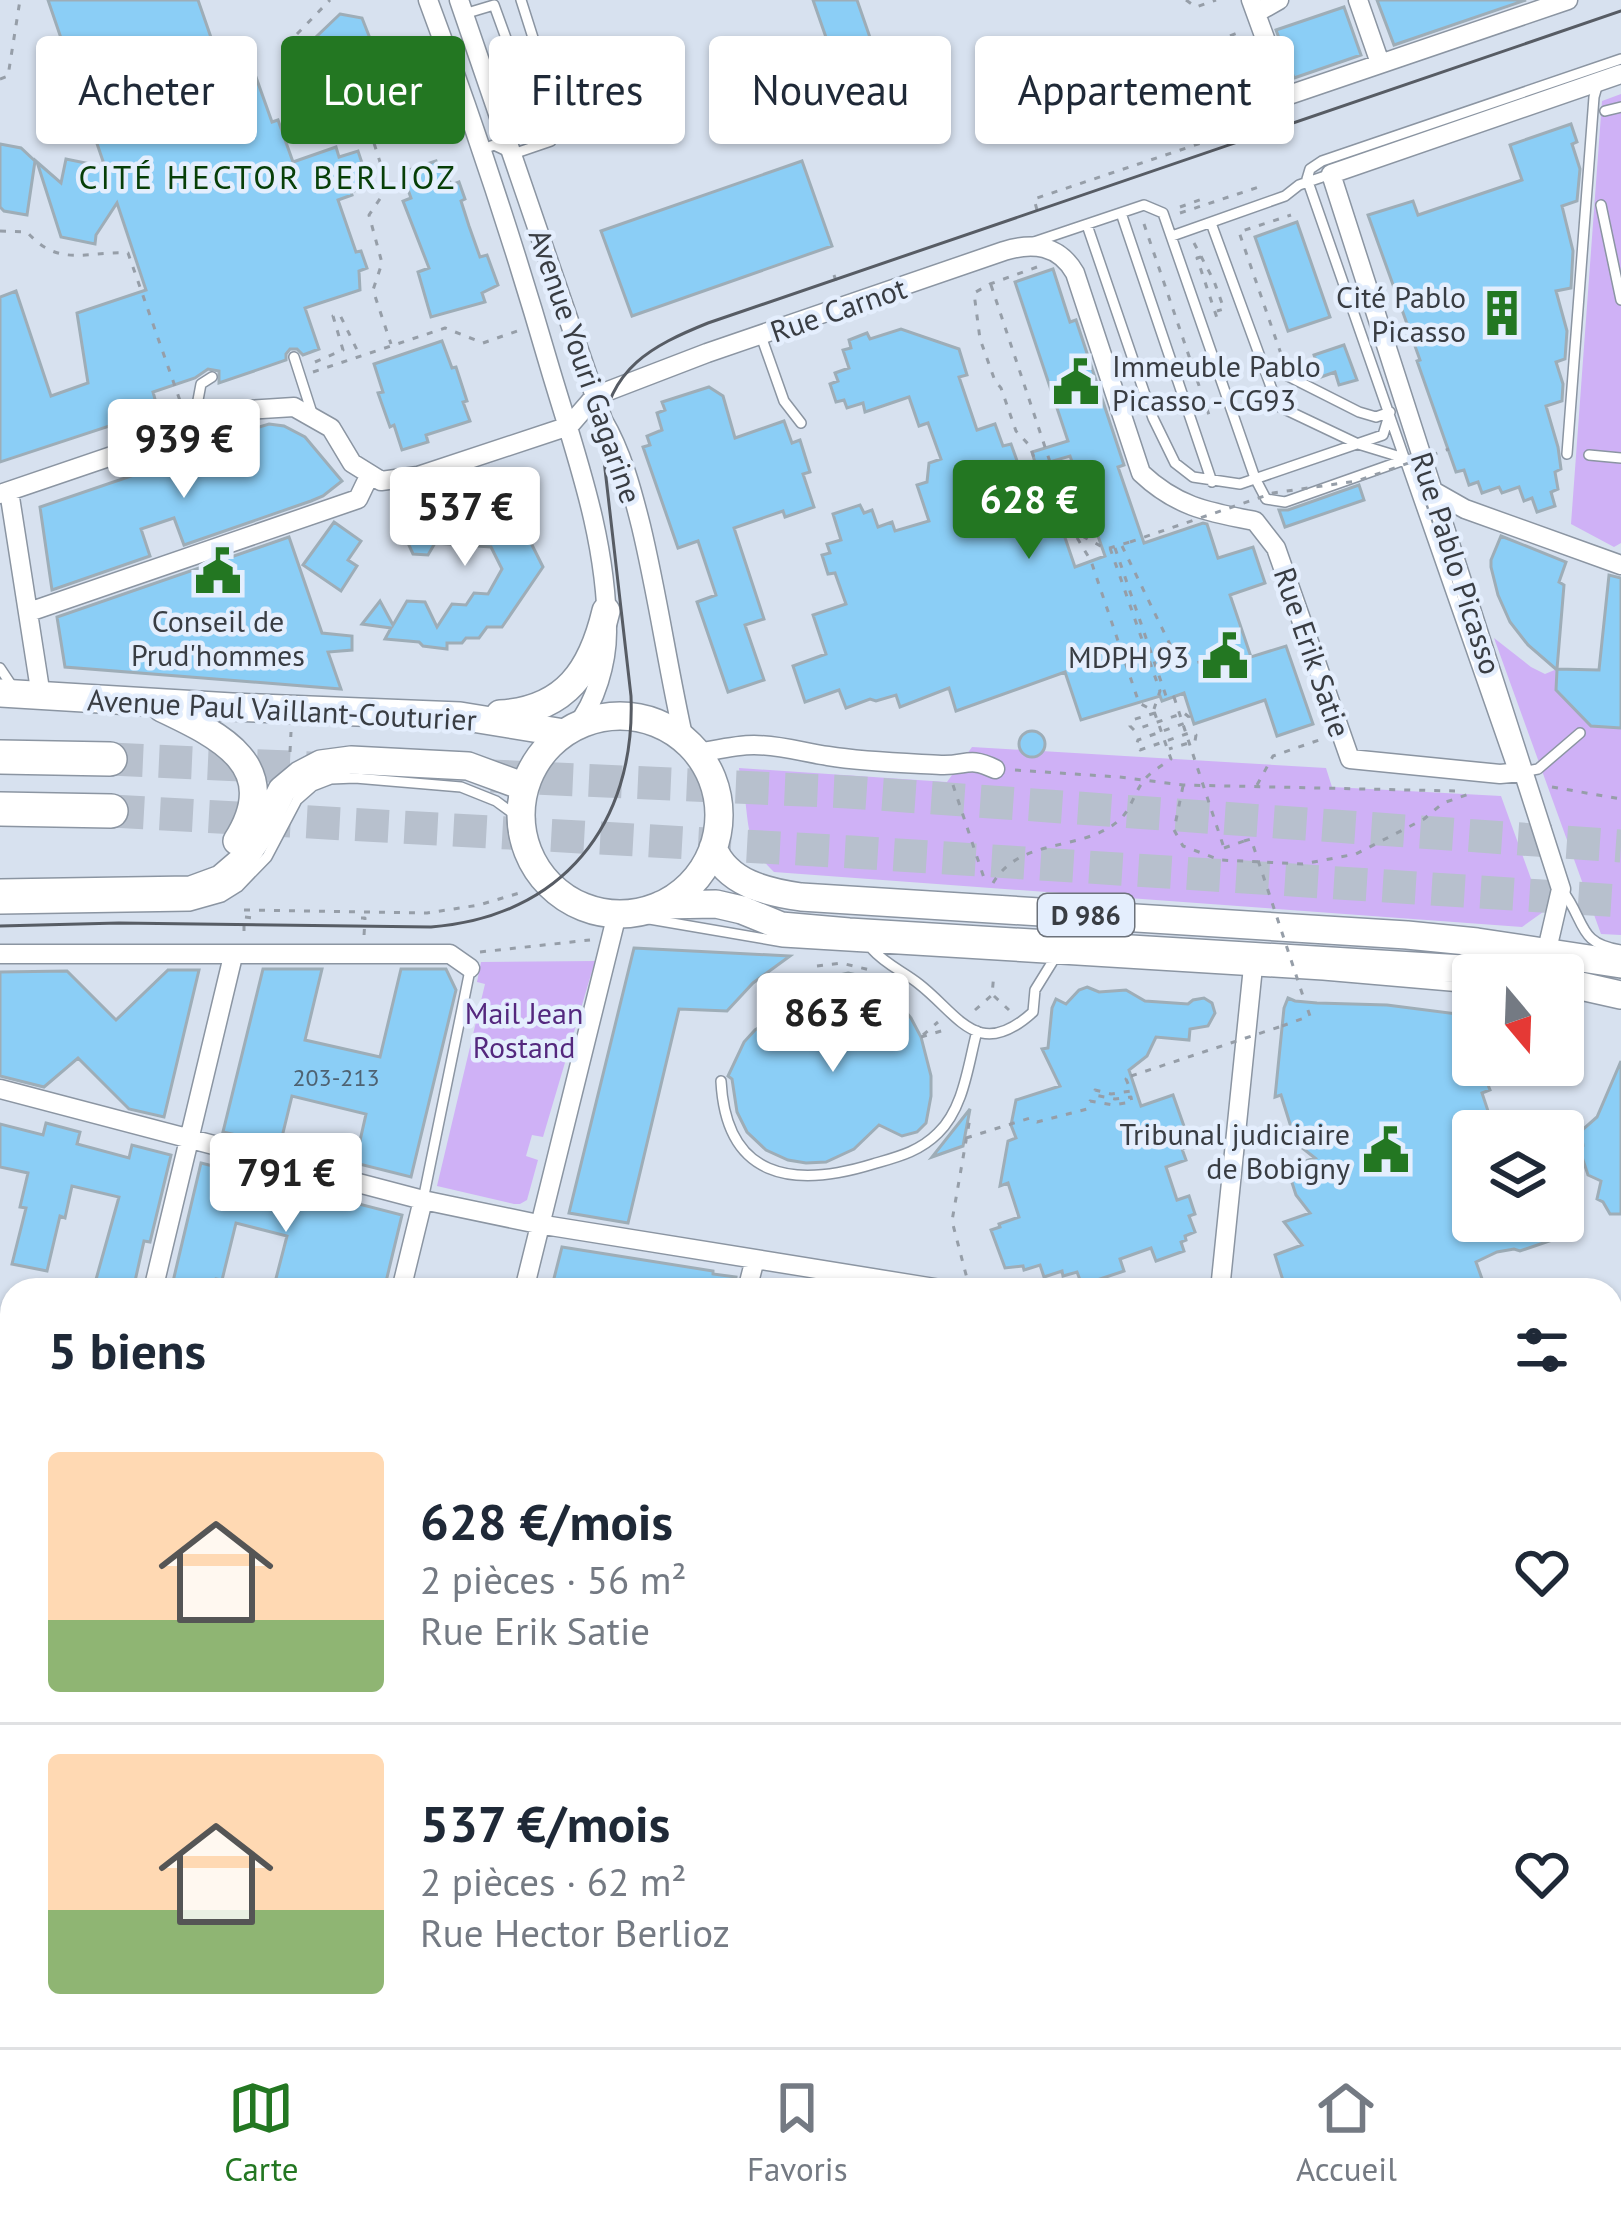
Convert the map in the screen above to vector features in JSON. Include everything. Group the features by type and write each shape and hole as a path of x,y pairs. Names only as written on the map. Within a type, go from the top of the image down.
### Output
{"highway":[{"path":"0,758 110,758"},
{"path":"0,808 111,811"}],"main road":[{"path":"460,716 521,712 563,692 591,659 606,610"},
{"name":"Avenue Paul Vaillant-Couturier","path":"19,694 460,716 570,729 598,717 632,716 656,722 691,747"},
{"path":"105,891 130,874 179,874 214,864 241,836 250,813 252,784 232,746 151,703"},
{"path":"570,729 540,757 525,787 526,844 551,885 580,905 619,914 661,905 688,887 712,848 721,815 711,774 691,747"},
{"name":"Avenue Paul Vaillant-Couturier","path":"300,775 335,761 468,766 525,787"},
{"path":"0,893 191,890 221,879 242,861 276,798 300,775"},
{"name":"D 986","path":"712,848 727,871 778,894 1407,935 1546,954"},
{"name":"D 986","path":"661,905 716,904 781,926 860,940 1452,977"},
{"name":"D 986","path":"1584,969 1621,964"},
{"name":"D 986","path":"1584,976 1621,995"}],"street":[{"name":"Avenue Youri Gagarine","path":"424,0 454,71 523,269 594,518 607,648 590,706 570,729"},
{"path":"1280,0 1254,7 1286,96 1568,0"},
{"path":"1358,0 1380,63"},
{"name":"Avenue Youri Gagarine","path":"462,7 632,491 691,747"},
{"path":"1330,173 1621,74"},
{"name":"Rue Pablo Picasso","path":"1330,173 1561,889"},
{"name":"Rue Carnot","path":"569,426 595,396 1022,245"},
{"name":"Rue Erik Satie","path":"1022,245 1050,248 1072,267 1141,473 1161,492 1196,509 1255,521 1276,548 1350,759 1500,774 1522,772"},
{"path":"19,694 29,612 4,493 247,410 294,407 331,428 352,463 381,481 418,476 569,426"},
{"path":"29,612 358,499 370,474"},
{"path":"1435,492 1465,509 1621,565"},
{"path":"691,747 788,746 837,758 949,765 977,760 995,769"},
{"path":"1546,954 1561,889"},
{"path":"527,1278 619,914"},
{"path":"0,954 450,954 473,960"},
{"path":"156,1278 233,956"},
{"path":"1221,1278 1254,964"},
{"path":"0,1089 422,1200 538,1224 756,1251 908,1278"},
{"path":"404,1278 422,1200"},
{"path":"750,1278 756,1251"}],"lane":[{"path":"521,0 532,36"},
{"path":"462,7 494,5 511,52 529,74 551,141 513,154 494,145 482,149"},
{"path":"1580,734 1538,769 1522,772 1511,764 1308,182 1310,169 1322,161 1621,59"},
{"path":"1567,454 1593,104 1599,81"},
{"path":"1605,111 1621,107"},
{"path":"1172,236 1285,196 1330,173"},
{"path":"1601,205 1617,259 1621,300"},
{"path":"1212,482 1121,213 1144,206 1156,208 1166,218 1266,499 1285,502 1407,460"},
{"name":"Rue Carnot","path":"1022,245 1121,213"},
{"path":"1211,223 1278,406 1358,444 1407,460"},
{"path":"1087,225 1153,418 1175,463 1193,477 1240,484 1383,435 1390,412"},
{"path":"760,336 784,401 801,423"},
{"path":"294,357 314,418"},
{"path":"1263,364 1359,412 1376,417 1390,412"},
{"path":"198,426 201,384 212,377"},
{"path":"1589,455 1621,458"},
{"path":"0,668 19,694"},
{"path":"0,909 190,906 223,897 267,857 297,800 331,779 461,788 496,801 522,820"},
{"path":"1561,889 1573,904 1573,954"},
{"path":"619,914 783,942 860,940 995,955 1059,951"},
{"path":"860,940 934,996 960,1024 977,1031 1000,1031 1033,1012 1035,990 1059,951"},
{"path":"1584,961 1602,947 1621,950"},
{"path":"422,1200 473,960"},
{"path":"721,1081 725,1118 737,1142 758,1164 780,1174 823,1175 857,1169 916,1151 941,1131 958,1105 977,1031"}],"path":[{"path":"0,79 8,76 20,0"},
{"path":"297,34 330,0"},
{"path":"1186,0 1196,7 1216,0"},
{"path":"1037,210 1034,199 1234,132 1245,107 1222,39 1243,31"},
{"path":"374,144 388,187 368,215 382,262 373,290 392,345"},
{"path":"1179,208 1208,197"},
{"path":"1282,358 1239,232 1291,214"},
{"path":"1144,224 1210,415"},
{"path":"0,231 27,232 41,248 53,253 128,254 198,426"},
{"path":"1214,281 1224,309 1215,311"},
{"path":"990,909 993,881 1012,861 1115,824 1132,804 1143,780 1171,759 1154,712 1139,703 1091,561 1073,531 990,284 974,293 980,339 1016,431 1030,446 1038,470 1055,478"},
{"path":"309,352 312,363 344,350 333,316 340,315 360,356"},
{"path":"1178,324 1187,321"},
{"path":"301,377 445,328 483,343 538,323"},
{"path":"1073,531 1106,549 1273,494 1358,481 1449,449"},
{"path":"1115,546 1180,665 1213,660"},
{"path":"966,1138 1030,1118 1037,1122 1087,1109 1090,1101 1132,1102 1131,1097 1094,1095 1095,1090 1131,1091 1126,1079 1131,1076 1310,1016 1251,839 1224,848 1174,697 1166,696 1115,546"},
{"path":"1115,546 1160,691 1154,712"},
{"path":"292,709 290,759 300,775"},
{"path":"1154,712 1132,720 1130,726 1134,730 1184,713 1189,716 1188,722 1138,740 1136,746 1140,750 1192,732 1196,735 1195,741 1168,750"},
{"path":"1257,784 1273,756 1341,733"},
{"path":"949,765 986,881 990,909"},
{"path":"995,769 1183,784 1477,791 1443,803 1356,854 1303,864 1220,860 1183,846 1174,830 1183,784"},
{"path":"1546,786 1621,800"},
{"path":"244,910 428,913 526,891"},
{"path":"473,960 594,939"},
{"path":"941,1019 921,1036 960,1024 992,995 995,955"},
{"path":"817,966 841,963 880,974"},
{"path":"992,995 1022,1022"},
{"path":"967,1278 952,1220 970,1117"}],"green space":[{"path":"1621,94 1621,543 1614,547 1571,524 1602,101"},
{"path":"1494,638 1545,674 1557,669 1556,690 1591,726 1621,728 1621,935 1601,934"},
{"path":"972,747 1326,768 1332,787 1501,796 1543,912 1522,927 774,872 754,846 739,768 947,782"},
{"name":"Mail Jean Rostand","path":"595,961 543,1137 532,1135 526,1156 538,1160 527,1200 514,1204 437,1186 485,984 477,982 481,962"}],"building":[{"path":"48,0 198,0 210,36 60,36"},
{"path":"813,0 857,0 869,36 826,36"},
{"path":"1377,0 1526,0 1394,45"},
{"path":"1344,7 1361,55 1294,78 1294,36 1278,36 1276,30"},
{"path":"340,14 362,18 369,36 317,36"},
{"path":"257,80 272,122 278,120 281,144 287,144 293,162 336,147 339,157 358,151 366,175 359,178 362,188 338,200 356,252 361,251 367,268 359,271 360,290 305,308 319,349 303,355 290,349 286,360 219,383 219,371 208,369 153,392 158,410 0,462 0,297 16,291 51,396 88,383 77,313 146,290 117,203 95,244 61,237 37,162 61,183 66,159 105,167 97,144 257,144"},
{"name":"Cité Pablo Picasso","path":"1571,124 1580,169 1577,201 1562,206 1573,251 1571,288 1556,291 1567,331 1565,359 1556,362 1562,401 1546,406 1561,469 1555,472 1558,489 1551,492 1555,506 1537,512 1532,498 1524,501 1519,487 1482,493 1478,482 1469,485 1464,470 1456,472 1368,215 1413,201 1418,215 1522,180 1510,145"},
{"path":"0,144 21,148 35,161 27,215 0,207"},
{"path":"436,161 439,170 445,168 451,185 459,182 480,257 487,255 498,285 482,293 485,302 431,317 418,272 429,268 403,201 411,198 405,181 412,179 409,170"},
{"path":"802,161 832,246 632,316 601,231"},
{"path":"1297,222 1330,317 1288,331 1255,237"},
{"path":"1053,269 1070,322 1076,320 1124,465 1118,467 1144,543 1203,523 1218,558 1253,547 1265,583 1230,595 1251,657 1286,646 1313,724 1277,736 1265,700 1194,724 1184,693 1081,720 1065,672 956,711 949,688 900,707 896,695 846,708 839,690 805,702 793,666 826,654 813,615 846,604 835,573 828,574 822,555 830,553 827,544 841,540 833,514 860,505 864,513 872,510 878,527 892,522 895,531 929,521 917,485 927,482 929,463 941,459 928,423 919,426 909,397 865,412 863,403 847,408 844,400 836,402 830,384 838,381 835,373 849,368 843,350 851,348 849,340 901,329 959,349 967,375 959,377 977,430 995,424 1003,446 1011,444 1025,483 1044,476 1075,567 1105,556 1070,456 1036,466 1032,452 1068,441 1015,282"},
{"path":"442,341 452,368 456,367 470,421 426,435 428,442 402,450 378,393 383,392 374,364"},
{"path":"1344,345 1357,380 1339,385 1335,372 1321,377 1314,355"},
{"path":"709,387 723,396 735,438 784,421 792,443 800,440 810,472 803,474 814,507 785,517 783,511 734,528 764,619 745,625 764,680 728,692 697,602 716,595 698,541 678,548 643,447 650,445 647,436 662,430 657,413 665,410 662,402"},
{"path":"269,424 305,437 342,481 311,501 184,545 174,518 141,529 150,556 52,590 40,507 219,446 217,440"},
{"path":"1359,485 1364,500 1285,527 1279,510"},
{"path":"455,488 498,491 508,512 497,528 525,531 543,567 502,627 487,627 479,638 447,643 447,649 385,639 391,628 362,624 380,601 393,625 407,601 425,602 437,627 452,604 466,605 474,593 488,594 502,569 491,547 435,543 428,555 413,554 407,541 415,529 409,516 417,503 444,506"},
{"path":"334,522 361,541 348,560 357,566 341,591 303,565"},
{"path":"1501,536 1566,562 1559,582 1564,585 1557,669 1599,670 1609,575 1621,578 1621,728 1591,726 1556,690 1557,670 1510,622 1491,567"},
{"path":"289,537 322,633 352,636 352,650 328,652 341,689 65,667 57,617"},
{"path":"1032,731 1045,744 1032,757 1019,744"},
{"path":"634,948 790,956 753,983 727,1011 679,1009 628,1223 569,1213"},
{"path":"263,969 322,969 305,1040 380,1057 401,969 446,969 456,990 411,1177 355,1163 366,1114 292,1096 280,1145 223,1132"},
{"path":"168,970 199,970 164,1117 129,1109 78,1058 44,1087 0,1076 0,972 67,971 116,1020"},
{"path":"848,973 865,977 894,997 921,1037 931,1076 926,1123 917,1132 902,1136 879,1125 854,1149 826,1162 788,1160 766,1150 747,1132 728,1076 755,1030 785,1012 826,1007 830,983"},
{"path":"1079,990 1126,990 1145,1001 1188,1004 1204,998 1212,1003 1215,1013 1208,1026 1190,1029 1189,1040 1156,1037 1147,1056 1129,1070 1141,1106 1173,1095 1191,1146 1182,1149 1186,1160 1166,1167 1177,1200 1189,1196 1195,1232 1181,1242 1184,1251 1156,1261 1151,1248 1120,1259 1124,1271 1103,1278 1079,1278 1077,1272 1063,1276 1062,1271 1044,1277 1040,1265 1024,1270 1023,1266 1005,1268 991,1230 1019,1217 1008,1183 1000,1186 1008,1141 1016,1138 1011,1125 1016,1100 1060,1086 1042,1049 1048,1048 1056,999 1066,1004"},
{"name":"Tribunal judiciaire de Bobigny","path":"1288,998 1452,1013 1452,1086 1488,1086 1490,1090 1482,1093 1488,1110 1452,1110 1452,1242 1546,1242 1497,1252 1476,1262 1482,1278 1282,1278 1275,1255 1302,1245 1284,1222 1310,1213 1296,1195 1287,1167 1315,1158 1296,1143 1281,1095 1275,1097"},
{"path":"1621,1061 1621,1214 1610,1214 1597,1199 1601,1181 1588,1175 1584,1163 1584,1128 1597,1117"},
{"path":"970,1109 963,1146 932,1157"},
{"path":"46,1123 80,1132 77,1144 129,1158 132,1145 171,1155 150,1242 144,1241 136,1278 96,1278 119,1197 72,1186 47,1271 12,1264 26,1208 20,1207 28,1173 0,1167 0,1124 43,1135"},
{"path":"201,1163 249,1175 246,1183 287,1193 289,1186 402,1215 387,1278 276,1278 287,1236 236,1223 222,1278 174,1278"},
{"path":"562,1247 736,1277 736,1278 554,1278"}],"tunnel":[{"path":"110,759 332,769"},
{"path":"491,776 848,792 1621,846"},
{"path":"111,811 1621,901"}],"tram line":[{"path":"0,926 431,927 518,905 553,883 582,856 604,823 620,785 629,742 631,696 601,434 614,392 636,362 708,323 1621,11"}],"place":[{"name":"Cité Pablo Picasso","path":"1502,313"},
{"name":"Immeuble Pablo Picasso - CG93","path":"1076,382"},
{"name":"Conseil de Prud'hommes","path":"218,571"},
{"name":"MDPH 93","path":"1225,656"},
{"name":"Tribunal judiciaire de Bobigny","path":"1386,1150"}],"district":[{"name":"CITÉ HECTOR BERLIOZ","path":"268,176"}]}
